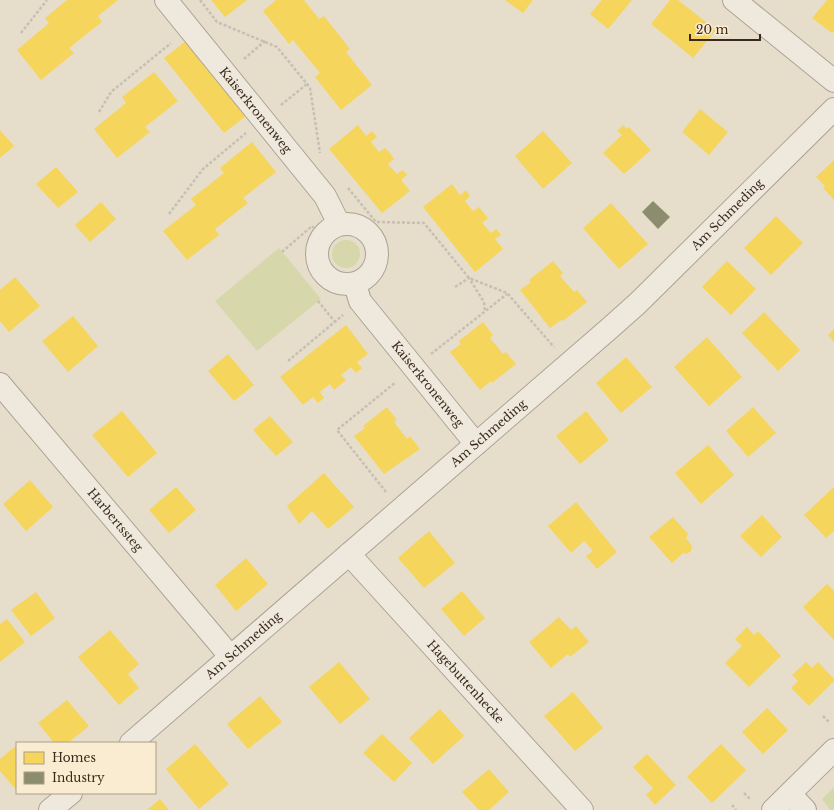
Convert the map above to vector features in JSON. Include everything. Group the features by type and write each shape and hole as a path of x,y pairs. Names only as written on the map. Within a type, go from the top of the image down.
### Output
{"street":[{"name":"Kaiserkronenweg","path":"166,0 325,196 331,230"},
{"path":"734,0 834,81"},
{"name":"Am Schmeding","path":"132,742 638,303 834,109"},
{"path":"351,223 362,227 371,235 377,246 378,258 374,269 366,278 358,292 332,280 322,273 317,262 316,250 331,230 351,223"},
{"name":"Kaiserkronenweg","path":"358,292 414,368 476,444"},
{"name":"Harbertssteg","path":"0,384 230,656"},
{"name":"Hagebuttenhecke","path":"349,554 582,810"},
{"path":"772,810 834,750"},
{"path":"50,810 70,794"},
{"path":"790,794 805,810"}],"path":[{"path":"21,33 47,0"},
{"path":"200,0 217,22 277,47 307,84 310,88 320,153 325,158"},
{"path":"99,112 111,92 189,29"},
{"path":"226,74 265,41"},
{"path":"168,214 203,169 307,84"},
{"path":"347,187 376,222 424,223 469,278 484,302 485,312"},
{"path":"282,252 312,226 331,230"},
{"path":"469,278 507,293 569,364"},
{"path":"456,287 469,278"},
{"path":"288,361 335,322 358,292"},
{"path":"401,509 337,430 507,293"},
{"path":"318,302 335,322"},
{"path":"823,716 830,723"},
{"path":"744,793 750,799"},
{"path":"732,805 736,810"}],"green space":[{"path":"346,240 356,244 360,254 356,264 346,268 336,264 332,254 336,244"},
{"path":"279,248 321,299 257,351 215,301"},
{"path":"834,787 834,810 830,810 822,799"}],"building: Homes":[{"path":"67,0 118,0 98,16 102,22 69,48 74,53 41,80 17,50 49,23 45,18"},
{"path":"211,0 247,0 225,17"},
{"path":"276,0 304,0 319,19 324,16 350,49 346,52 372,85 341,110 315,77 320,73 293,40 289,44 263,11"},
{"path":"505,0 533,0 523,13"},
{"path":"602,0 632,0 608,29 590,14"},
{"path":"670,0 678,0 716,30 693,58 651,24"},
{"path":"827,0 834,0 834,31 832,33 812,18"},
{"path":"186,41 246,116 224,133 164,58"},
{"path":"154,72 178,101 145,127 150,132 117,158 94,129 126,103 122,97"},
{"path":"700,109 728,132 709,155 682,132"},
{"path":"358,125 366,136 372,131 377,137 371,142 379,152 385,148 390,153 394,159 388,164 397,174 403,170 407,175 401,180 410,191 382,213 329,149"},
{"path":"623,125 627,129 629,127 651,150 624,174 603,153 622,135 617,131"},
{"path":"0,130 14,146 0,158"},
{"path":"543,131 572,163 543,189 515,156"},
{"path":"252,142 276,172 243,198 248,203 215,229 219,235 187,260 163,231 196,205 191,199 224,173 220,168"},
{"path":"834,160 834,200 823,188 825,186 816,177"},
{"path":"56,167 78,192 58,208 36,184"},
{"path":"452,184 460,195 466,190 470,196 465,201 473,211 479,207 488,218 482,223 491,233 496,229 501,235 495,239 503,249 475,272 423,207"},
{"path":"101,202 116,219 90,242 75,225"},
{"path":"611,203 648,244 619,269 583,228"},
{"path":"776,216 803,243 771,275 744,248"},
{"path":"553,261 563,273 560,276 574,292 577,290 587,302 563,321 561,320 550,328 520,290 531,282 529,280"},
{"path":"727,261 756,289 731,315 702,287"},
{"path":"15,277 40,306 9,332 0,321 0,290"},
{"path":"764,312 800,350 778,371 742,333"},
{"path":"73,316 98,346 68,372 42,341"},
{"path":"483,322 493,335 490,338 503,354 506,352 516,364 492,383 491,381 480,390 450,352 461,344 459,341"},
{"path":"346,325 368,354 357,362 362,368 356,373 351,367 341,375 346,380 334,390 330,384 320,392 324,398 318,403 313,397 303,405 280,377"},
{"path":"834,329 834,342 828,335"},
{"path":"707,337 742,377 709,406 674,367"},
{"path":"228,354 254,385 234,401 208,371"},
{"path":"626,357 652,387 621,413 596,383"},
{"path":"387,407 397,420 394,422 407,439 410,436 420,449 384,474 354,436 365,428 363,426"},
{"path":"753,407 776,433 748,457 726,431"},
{"path":"122,411 157,453 128,477 92,435"},
{"path":"586,411 609,440 580,464 556,436"},
{"path":"270,416 293,442 276,456 253,430"},
{"path":"708,445 734,475 701,504 675,473"},
{"path":"324,473 354,507 328,529 312,511 299,524 287,506"},
{"path":"30,480 53,507 26,531 3,504"},
{"path":"176,487 196,510 169,533 149,510"},
{"path":"834,487 834,531 826,538 804,515"},
{"path":"576,502 617,552 597,569 586,556 593,551 584,541 571,553 548,526"},
{"path":"762,515 782,537 761,557 740,536"},
{"path":"673,517 688,534 686,538 692,546 691,551 687,554 683,553 672,563 649,537"},
{"path":"429,531 455,563 424,588 398,558"},
{"path":"246,558 268,584 236,611 215,585"},
{"path":"827,584 834,591 834,640 803,607"},
{"path":"462,591 485,618 464,636 441,609"},
{"path":"36,592 55,618 31,636 11,610"},
{"path":"559,617 571,630 576,626 589,642 570,657 568,654 551,668 529,642"},
{"path":"7,619 25,642 0,662 0,624"},
{"path":"747,627 754,635 758,631 781,656 749,687 725,663 742,646 735,639"},
{"path":"110,630 139,664 128,674 139,688 119,705 78,657"},
{"path":"339,662 370,699 340,724 309,687"},
{"path":"806,662 812,668 818,662 834,679 834,681 809,706 791,688 798,681 792,675"},
{"path":"573,692 603,728 575,751 544,716"},
{"path":"260,696 282,722 248,749 227,724"},
{"path":"67,700 89,726 69,742 53,742 38,723"},
{"path":"767,708 788,730 763,754 742,732"},
{"path":"440,709 464,736 433,764 409,738"},
{"path":"382,734 412,763 394,782 363,753"},
{"path":"195,744 229,784 199,809 166,769"},
{"path":"721,744 746,770 712,803 687,777"},
{"path":"16,746 16,790 0,771 0,759"},
{"path":"647,754 676,785 655,805 646,795 653,788 633,767"},
{"path":"489,769 509,792 489,810 479,810 462,792"},
{"path":"160,799 169,810 147,810"}],"building: Industry":[{"path":"653,201 670,217 658,229 642,212"}]}
